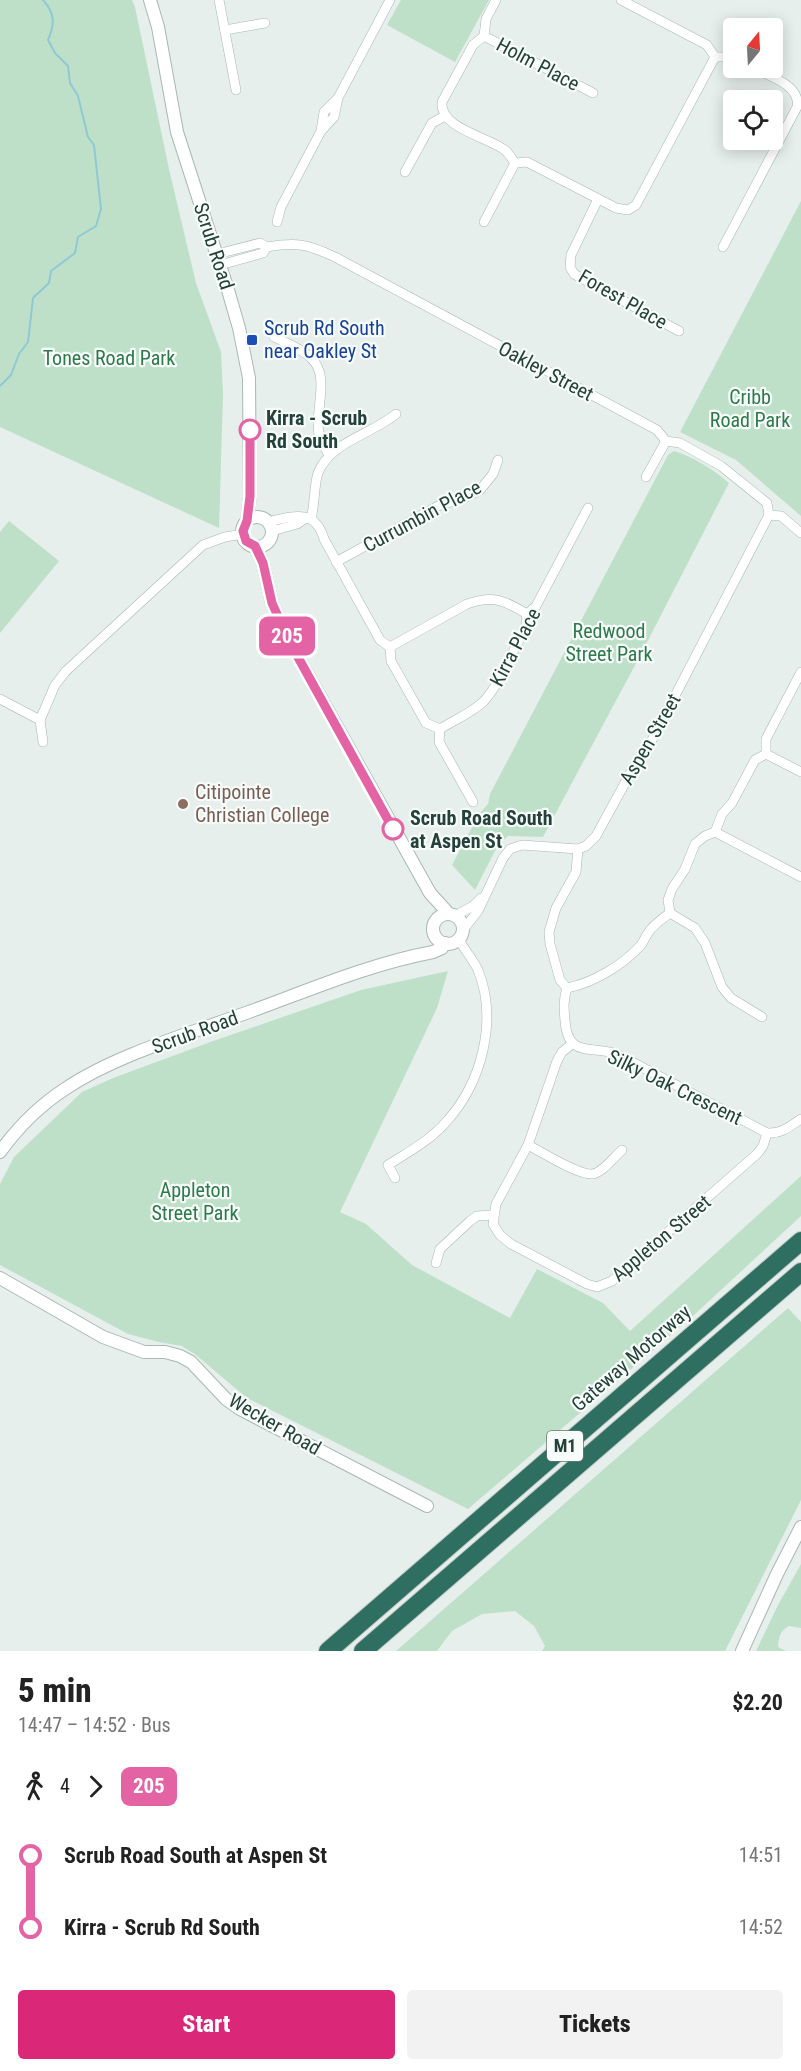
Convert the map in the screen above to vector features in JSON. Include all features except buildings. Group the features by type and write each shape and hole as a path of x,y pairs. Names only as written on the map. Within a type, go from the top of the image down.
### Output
{"highway":[{"name":"Gateway Motorway","path":"328,1651 801,1241"},
{"name":"M1","path":"363,1651 801,1272"}],"street":[{"name":"Scrub Road","path":"150,0 158,27 177,132 239,328 249,378 250,496 261,523"},
{"path":"219,0 236,90"},
{"path":"277,222 281,207 321,131 334,117 338,98 390,0"},
{"path":"496,0 486,19 484,36 472,45 442,102 442,108 445,116 453,123 506,151 515,163"},
{"path":"621,0 706,45 715,57"},
{"path":"225,30 265,23"},
{"name":"Holm Place","path":"484,36 593,93"},
{"path":"715,57 723,57"},
{"path":"515,163 527,162 616,208 628,210 636,204 715,57"},
{"path":"723,247 797,107 796,93 772,78"},
{"path":"405,172 432,123 445,116"},
{"path":"484,222 515,163"},
{"name":"Forest Place","path":"598,199 571,255 570,267 574,274 679,331"},
{"name":"Oakley Street","path":"218,260 260,243 267,247 290,243 303,244 335,257 657,430 666,441 680,442 721,466 767,503 770,515 781,516 801,533"},
{"path":"274,337 304,352 313,359 318,368 321,379 319,433 329,455"},
{"path":"308,519 315,506 317,476 329,455 396,414"},
{"path":"646,477 666,441"},
{"name":"Currumbin Place","path":"336,562 438,506 480,490 492,474 498,460"},
{"name":"Kirra Place","path":"440,729 483,703 491,693 526,626 527,614 536,606 588,508"},
{"path":"261,523 271,538 261,545 248,543 243,529 261,523 293,515 308,519 321,527 324,539 336,562 380,640 390,647"},
{"name":"Aspen Street","path":"578,849 586,846 596,836 631,772 652,740 770,515"},
{"path":"43,742 40,720 55,686 66,671 203,545 214,540 243,534"},
{"path":"261,545 272,603 289,641 430,893 461,922 461,934 478,971 485,996 484,1050 465,1098 446,1122 428,1139 386,1163 395,1178"},
{"path":"390,647 467,604 481,599 493,598 506,602 527,614"},
{"path":"390,647 391,661 426,723 440,729 439,742 473,801"},
{"path":"766,754 766,739 801,672"},
{"path":"0,699 40,720"},
{"path":"766,754 801,772"},
{"path":"716,832 722,814 732,803 755,760 766,754"},
{"path":"567,988 579,986 613,967 643,944 649,931 669,913 672,889 686,869 695,844 705,836 716,832 801,877"},
{"path":"430,893 437,939 445,943 455,942 478,911 510,849 522,845 578,849 576,872 556,908 549,932 560,980 567,988"},
{"path":"415,955 429,941 441,915 452,915 473,906 485,894"},
{"path":"669,913 695,928 705,943 722,987 731,998 762,1017"},
{"name":"Scrub Road","path":"0,1152 40,1107 91,1073 188,1034 377,966 433,952 442,948 445,943"},
{"path":"436,1263 440,1250 470,1221 477,1216 493,1215 496,1204 528,1145 557,1061 562,1052 572,1044 566,1035 563,999 567,988"},
{"name":"Silky Oak Crescent","path":"572,1044 581,1048 611,1051 767,1133"},
{"path":"767,1133 783,1131 801,1119"},
{"name":"Appleton Street","path":"493,1215 493,1224 510,1244 587,1284 597,1287 605,1285 750,1161 763,1146 767,1133"},
{"path":"528,1145 580,1172 593,1174 622,1150"},
{"name":"Wecker Road","path":"0,1278 103,1337 144,1352 165,1352 180,1356 191,1362 226,1399 240,1409 427,1506"},
{"path":"742,1651 801,1527"}],"green space":[{"name":"Tones Road Park","path":"0,0 132,0 135,7 196,283 221,352 223,395 219,528 0,427"},
{"path":"401,0 489,0 455,62 387,25"},
{"name":"Cribb Road Park","path":"801,201 801,516 736,460 680,432"},
{"name":"Redwood Street Park","path":"674,451 703,464 729,483 543,837 508,836 498,845 475,890 452,865 479,814 488,804 490,794 668,455"},
{"path":"9,521 59,561 0,633 0,532"},
{"name":"Appleton Street Park","path":"448,971 437,1008 340,1212 366,1224 412,1265 510,1318 537,1269 603,1303 630,1331 801,1176 801,1216 694,1315 468,1509 247,1398 182,1346 128,1334 0,1265 0,1184 14,1157 82,1092 113,1078 216,1040 361,990"},
{"path":"788,1308 801,1322 801,1500 725,1651 542,1651 545,1646 534,1626 515,1611 482,1614 452,1631 437,1651 396,1651"},
{"path":"801,1564 801,1628 789,1626 782,1632 778,1647 786,1651 756,1651 778,1605"}],"waterway":[{"path":"0,386 11,375 19,354 28,342 33,298 49,283 51,271 75,253 78,237 96,226 101,209 94,145 88,137 78,96 70,83 68,66 55,53 48,40 53,19 50,9 43,0"}],"bus line":[{"name":"205","path":"250,430 248,462 250,496 247,521 243,531 244,537 248,543 255,546 263,563 272,603 289,641 393,829"}],"place":[{"name":"Scrub Rd South near Oakley St","path":"252,340"},
{"name":"Kirra - Scrub Rd South","path":"250,430"},
{"name":"Citipointe Christian College","path":"183,804"},
{"name":"Scrub Road South at Aspen St","path":"393,829"}]}
